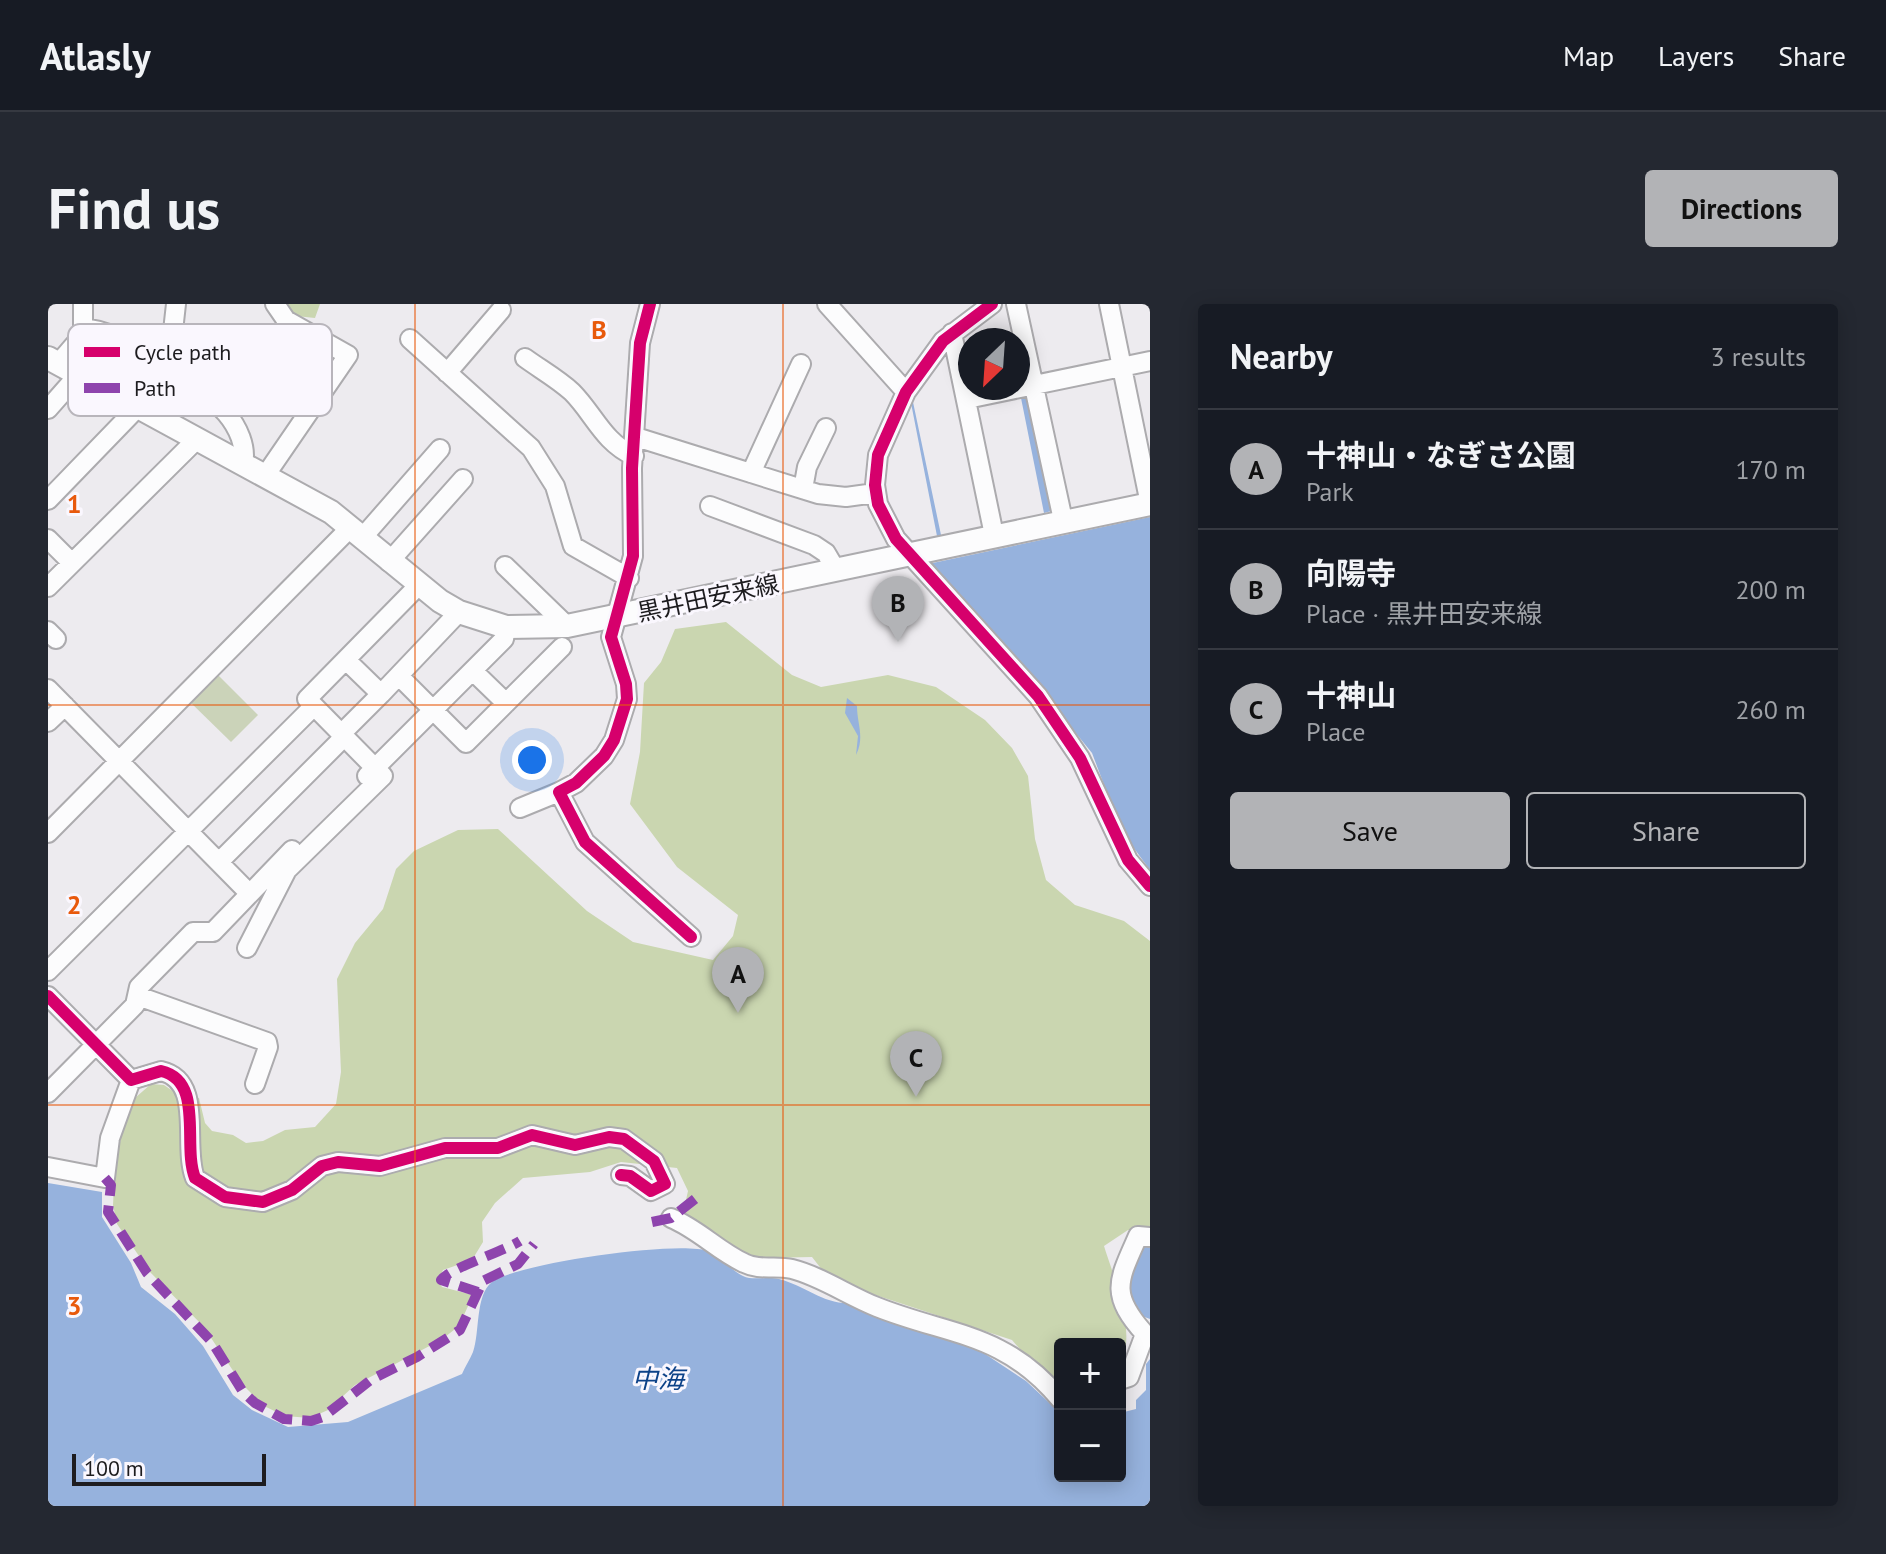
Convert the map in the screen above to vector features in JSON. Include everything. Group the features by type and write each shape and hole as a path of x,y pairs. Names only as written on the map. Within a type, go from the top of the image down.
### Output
{"main road":[{"name":"黒井田安来線","path":"155,416 331,512 418,586 459,612 506,627 564,637 614,619 908,553 1150,504"}],"street":[{"path":"83,304 85,324"},
{"path":"174,324 176,304"},
{"path":"275,304 286,320 293,324"},
{"path":"520,808 559,792 592,769 619,728 627,699 626,684 611,637 633,556 640,343 650,304"},
{"path":"827,304 906,392"},
{"path":"992,304 952,333 934,351 906,392 878,455 875,493 888,527 908,553 1038,696 1080,758 1128,860 1150,886"},
{"path":"1016,304 1019,328"},
{"path":"1109,304 1150,504"},
{"path":"447,373 501,310"},
{"path":"952,333 958,359"},
{"path":"410,339 531,448 555,486 573,546 581,554 629,578"},
{"path":"53,361 68,346"},
{"path":"332,346 348,355 332,378"},
{"path":"525,358 573,393 614,445 635,446 751,473 832,497 875,493"},
{"path":"1030,386 1150,361"},
{"path":"751,473 801,364"},
{"path":"48,409 68,386"},
{"path":"1030,398 1063,520"},
{"path":"967,400 994,535"},
{"path":"48,500 129,416"},
{"path":"229,416 243,441 243,464"},
{"path":"265,476 306,416"},
{"path":"803,489 807,467 826,428"},
{"path":"48,587 197,439"},
{"path":"48,833 440,449"},
{"path":"389,562 463,479"},
{"path":"710,506 814,545 826,553 836,570"},
{"path":"48,539 72,563"},
{"path":"399,676 466,743 506,703 564,637 505,566"},
{"path":"247,948 287,870 383,776 307,699 418,586"},
{"path":"219,862 459,612"},
{"path":"48,1093 135,1005 139,987 193,932 213,932 504,639 506,627"},
{"path":"346,660 381,694"},
{"path":"473,671 506,703"},
{"path":"48,689 249,893"},
{"path":"48,722 65,706"},
{"path":"48,971 190,833 314,706"},
{"path":"559,792 585,842 691,937"},
{"path":"48,996 131,1080"},
{"path":"138,996 267,1042 255,1084"},
{"path":"131,1080 161,1071 176,1077 188,1093 188,1149 195,1178 206,1188 241,1201 277,1199 311,1172 338,1162 380,1166 445,1148 498,1148 532,1135 575,1145 609,1137 624,1139 654,1161 665,1184 651,1191 630,1176 621,1175"},
{"path":"48,1167 105,1178 110,1138 131,1080"},
{"path":"671,1218 688,1224 744,1263 760,1269 793,1270 910,1320 973,1335 1025,1366 1054,1393"},
{"path":"1126,1378 1145,1334 1120,1301 1119,1279 1138,1236 1150,1237"}],"green space":[{"path":"285,304 320,304 315,318 296,316"},
{"path":"726,622 792,675 821,687 888,675 936,687 985,720 1012,748 1028,776 1035,839 1046,880 1075,905 1124,921 1150,941 1150,1230 1128,1230 1104,1246 1118,1288 1126,1338 1054,1338 1054,1388 1012,1340 830,1280 812,1257 757,1258 727,1246 683,1213 688,1191 677,1168 621,1162 590,1172 523,1178 495,1203 482,1222 483,1242 472,1260 443,1270 438,1281 442,1287 473,1295 459,1326 441,1340 355,1385 328,1410 310,1418 285,1416 264,1406 242,1384 203,1326 150,1272 117,1224 113,1205 115,1167 123,1128 135,1098 151,1084 164,1085 177,1094 199,1098 205,1123 212,1131 233,1135 246,1143 263,1141 285,1130 315,1127 336,1104 341,1072 337,979 355,943 383,909 396,869 414,851 458,830 498,829 587,911 633,942 713,960 733,936 738,915 677,867 630,804 640,752 644,683 661,662 675,629"},
{"path":"214,671 258,715 231,742 187,699"}],"water":[{"path":"1030,390 1055,510 1044,513 1021,400 1030,400"},
{"path":"911,403 941,535 937,536"},
{"path":"1150,517 1150,870 1122,832 1092,753 1035,683 928,564"},
{"path":"847,698 857,706 860,736 856,755 858,736 845,713"},
{"name":"中海","path":"48,1183 102,1192 102,1217 131,1263 141,1287 175,1314 203,1346 233,1395 252,1410 288,1427 348,1422 462,1374 473,1352 483,1296 492,1282 564,1261 634,1251 691,1248 708,1251 747,1277 779,1279 833,1301 852,1303 964,1340 1026,1381 1054,1407 1054,1482 1126,1482 1126,1412 1136,1409 1136,1400 1146,1390 1146,1364 1150,1359 1150,1506 48,1506"},
{"path":"1139,1243 1150,1246 1150,1319 1131,1312 1123,1275"}],"marked path":[{"path":"105,1178 111,1185 108,1212 147,1273 212,1342 243,1392 255,1403 284,1419 311,1421 323,1417 372,1379 417,1357 460,1330 483,1281 518,1264 534,1244"},
{"path":"652,1222 671,1218 695,1199"},
{"path":"478,1292 441,1280 455,1270 520,1241"}],"cycle path":[{"path":"650,304 640,343 632,468 633,556 611,637 626,684 627,699 614,740 604,756 576,783 559,792 585,842 691,937"},
{"path":"992,304 943,341 906,392 878,455 875,485 878,504 896,539 1038,696 1080,758 1128,860 1150,886"},
{"path":"48,996 131,1080 161,1071 175,1077 188,1101 195,1178 225,1197 263,1202 292,1190 322,1166 338,1162 380,1166 445,1148 498,1148 532,1135 575,1145 609,1137 624,1139 654,1161 665,1184 651,1191 630,1176 621,1175"}],"place":[{"name":"向陽寺","path":"898,642"},
{"name":"十神山・なぎさ公園","path":"738,1013"},
{"name":"十神山","path":"916,1097"}]}
